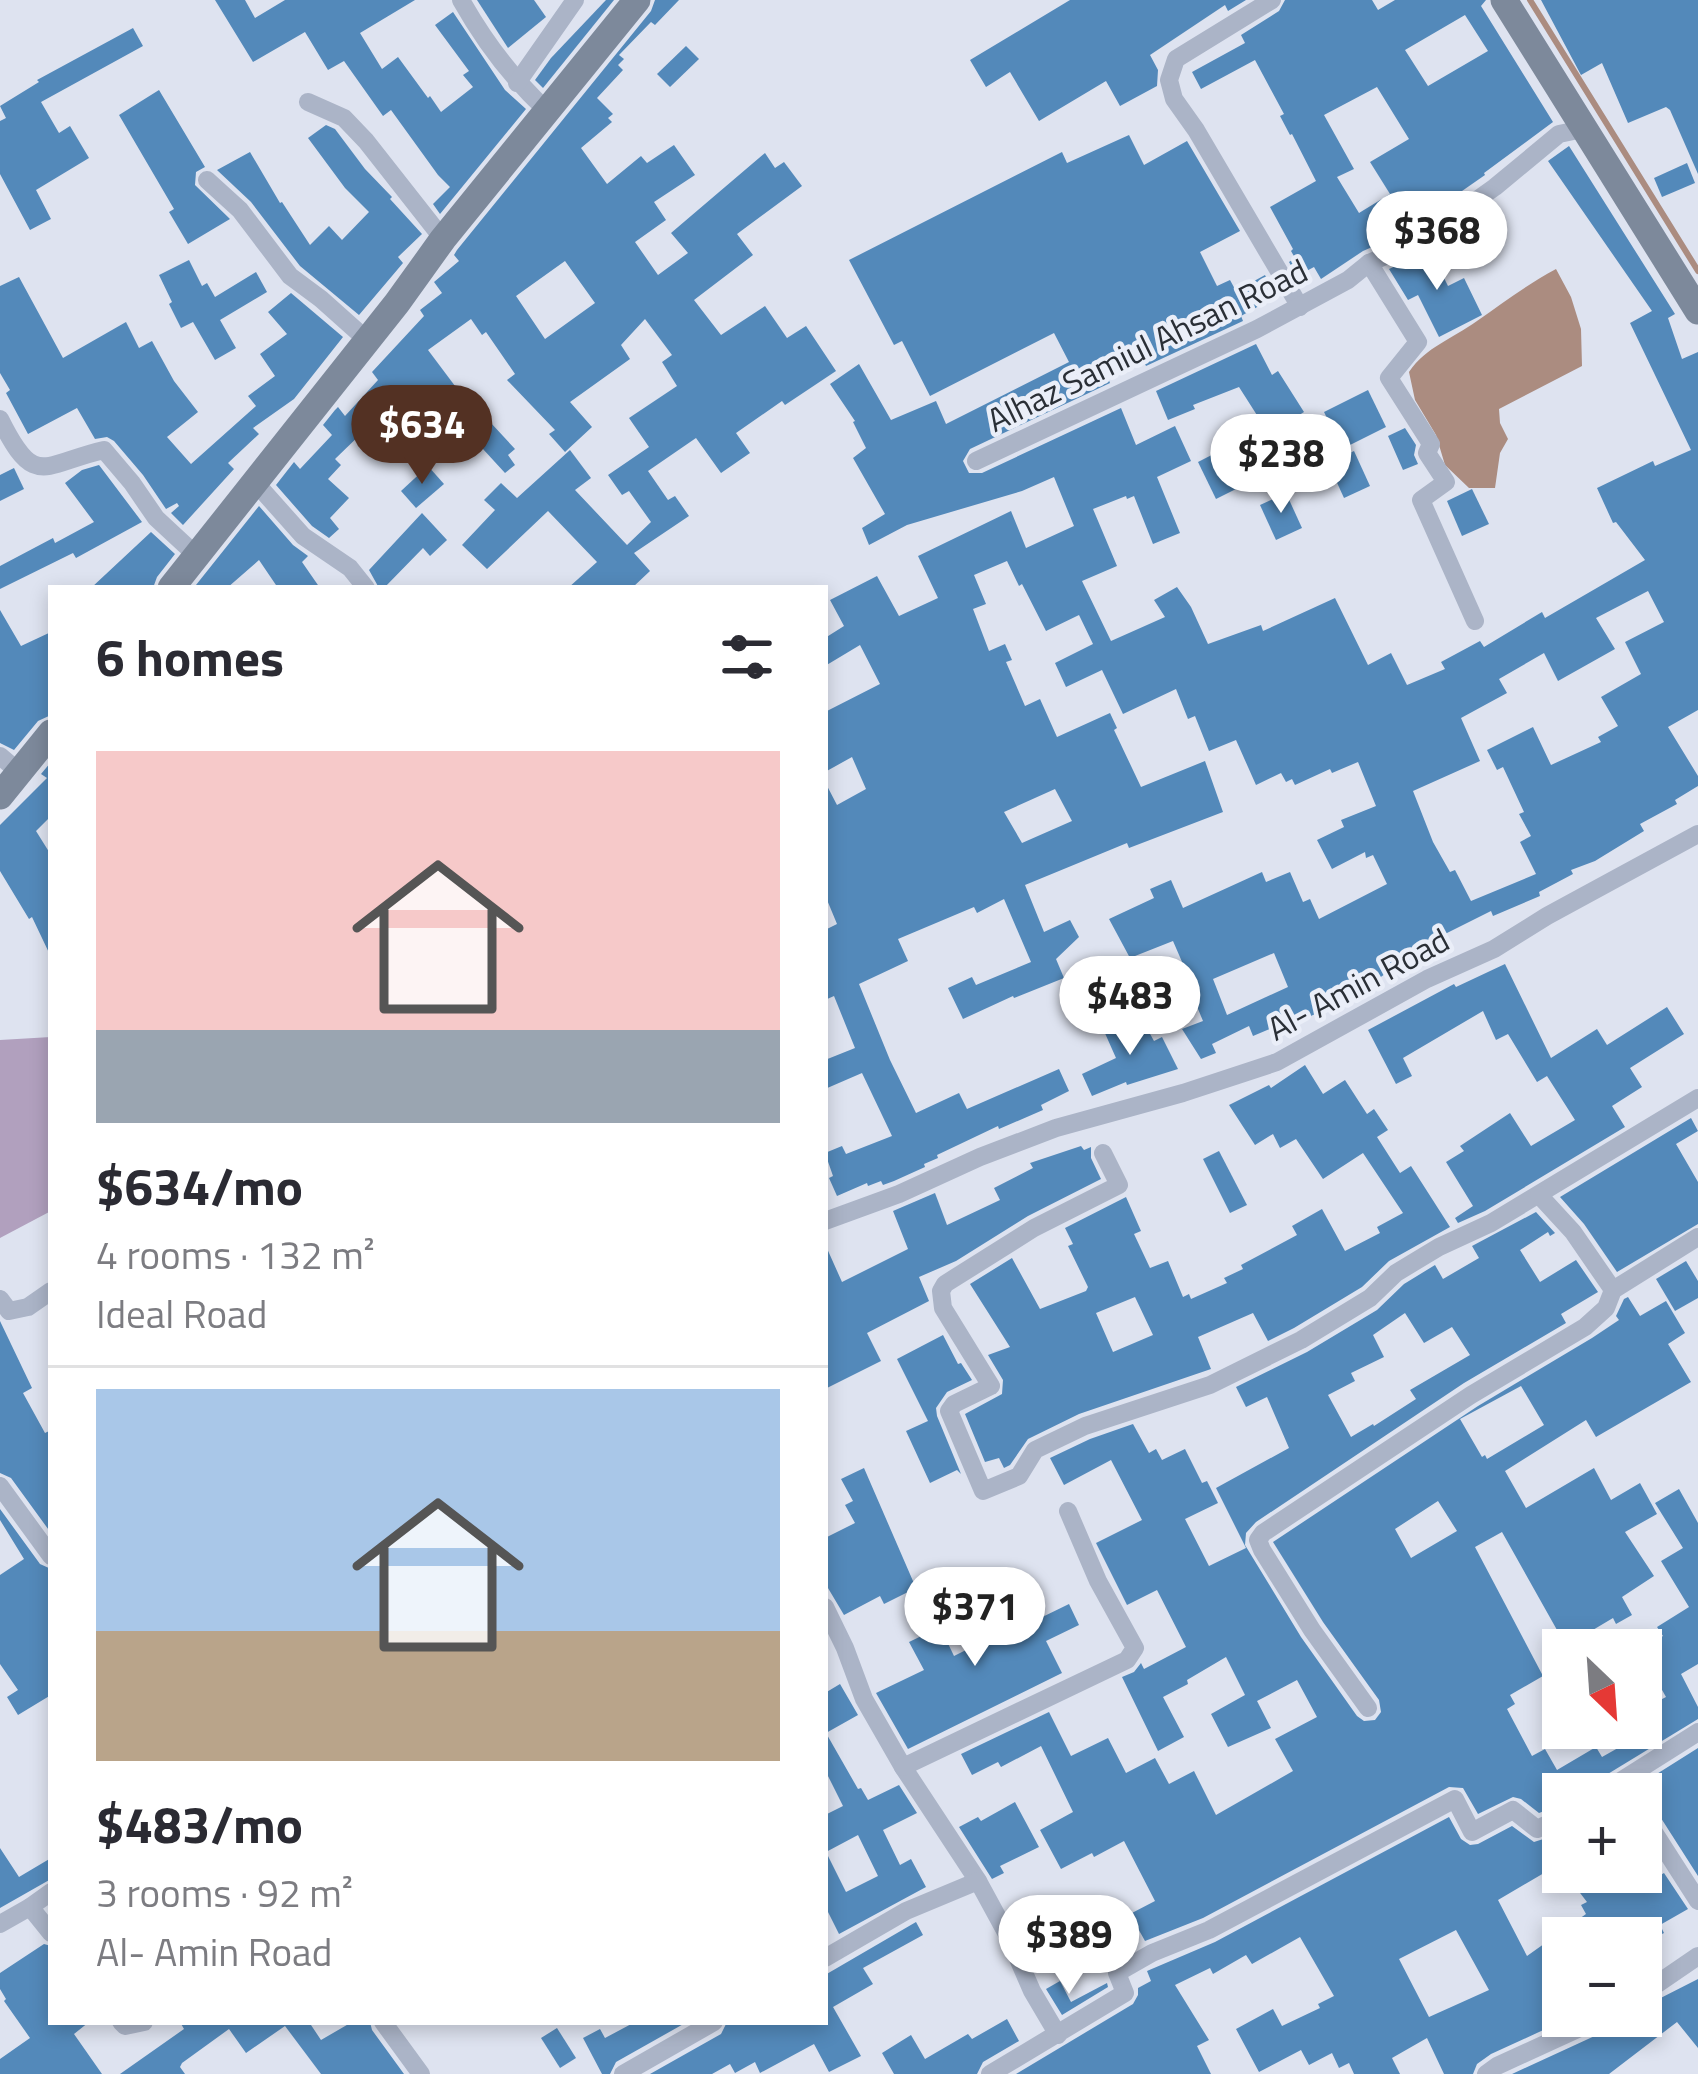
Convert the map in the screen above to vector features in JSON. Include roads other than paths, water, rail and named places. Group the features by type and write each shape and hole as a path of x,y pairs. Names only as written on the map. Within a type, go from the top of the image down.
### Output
{"street":[{"path":"461,0 517,83 546,110"},
{"path":"517,83 575,0"},
{"path":"174,585 443,239 638,0"},
{"path":"1272,0 1176,59 1169,80 1174,99 1300,307"},
{"path":"1504,0 1698,311"},
{"path":"308,102 344,118 443,239"},
{"name":"Alhaz Samiul Ahsan Road","path":"976,461 1300,307 1369,263 1418,242 1559,134 1583,129"},
{"path":"207,180 240,210 290,277 368,341"},
{"path":"1369,263 1418,342 1389,378 1431,444 1427,453 1446,482 1421,500 1475,621"},
{"path":"0,419 15,449 35,466 54,467 104,450 156,518 198,557"},
{"path":"254,481 303,536 350,568 364,585"},
{"path":"0,796 10,764 48,735"},
{"name":"Al- Amin Road","path":"828,1220 1056,1128 1183,1094 1277,1062 1494,949 1698,834"},
{"path":"1103,1153 1119,1185 960,1272 941,1291 943,1308 991,1386 954,1404 949,1412 983,1491 1019,1476 1035,1450 1085,1426 1210,1385 1301,1340 1370,1298 1396,1273 1539,1195 1698,1098"},
{"path":"1539,1195 1574,1232 1613,1290"},
{"path":"1368,1708 1312,1630 1258,1540 1471,1395 1585,1328 1606,1307 1613,1290 1698,1237"},
{"path":"0,1299 9,1311 18,1310 48,1293"},
{"path":"0,1486 48,1552"},
{"path":"903,1767 1133,1654 1135,1648 1098,1581 1068,1510"},
{"path":"828,1613 864,1699 978,1881 1058,2035"},
{"path":"1644,1773 1698,1732"},
{"path":"990,2074 1125,1994 1117,1973 1210,1930 1455,1799 1472,1832 1513,1810 1542,1826"},
{"path":"1662,1845 1698,1901"},
{"path":"828,1956 906,1911 978,1881"},
{"path":"0,1924 48,1894"},
{"path":"30,1906 48,1930"},
{"path":"1662,1980 1698,1955"},
{"path":"385,2025 421,2074"},
{"path":"623,2074 709,2025"},
{"path":"1486,2074 1563,2037"}],"waterway":[{"path":"1530,0 1698,271"}]}
